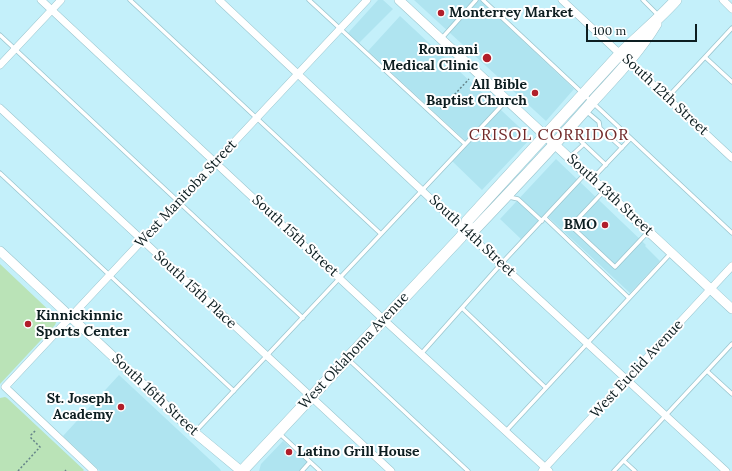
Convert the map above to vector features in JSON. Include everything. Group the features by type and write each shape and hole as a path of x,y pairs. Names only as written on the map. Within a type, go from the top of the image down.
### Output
{"main road":[{"name":"West Oklahoma Avenue","path":"466,231 467,221 583,94 649,36 661,17 676,0"},
{"name":"West Oklahoma Avenue","path":"242,471 466,231 476,228 506,197 589,107 624,58"}],"street":[{"name":"South 15th Street","path":"41,0 383,319 506,431 546,470"},
{"path":"0,65 61,0"},
{"name":"South 14th Street","path":"219,0 587,344 726,471"},
{"name":"West Manitoba Street","path":"94,471 4,387 110,276 178,201 258,118 367,0"},
{"name":"South 13th Street","path":"399,0 732,309"},
{"name":"South 12th Street","path":"562,0 732,158"},
{"path":"723,0 732,9"},
{"name":"South 15th Place","path":"0,108 390,471"},
{"name":"South 16th Street","path":"0,251 194,432 242,471"},
{"name":"West Euclid Avenue","path":"546,470 732,266"}],"lane":[{"path":"130,0 381,234"},
{"path":"309,0 465,144"},
{"path":"442,39 476,0"},
{"path":"483,0 583,94 589,107 599,122 600,128 622,148"},
{"path":"643,0 661,17"},
{"path":"667,98 732,28"},
{"path":"0,36 303,318"},
{"path":"705,57 732,82"},
{"path":"194,432 507,100"},
{"path":"589,107 630,138 732,233"},
{"path":"568,129 606,165"},
{"path":"421,354 543,219 589,176 606,165 630,138"},
{"path":"570,158 584,144"},
{"path":"0,173 234,391"},
{"path":"604,191 571,226 615,267 648,231"},
{"path":"506,197 518,199 543,219 629,298"},
{"path":"506,431 671,252"},
{"path":"462,308 546,388"},
{"path":"614,471 732,344"},
{"path":"347,358 468,471"},
{"path":"707,371 732,394"},
{"path":"278,432 320,471"},
{"path":"624,460 635,471"},
{"path":"302,471 310,462"}],"path":[{"path":"441,109 469,79"},
{"path":"18,471 40,447 31,435 36,430"}],"shaded area":[{"path":"378,0 383,0 393,9 359,43 348,33"},
{"path":"414,0 480,0 574,89 546,121"},
{"path":"400,16 531,138 482,190 452,161 468,143 368,51"},
{"path":"556,159 646,245 645,246 660,261 630,293 545,214 521,239 500,219"},
{"name":"St. Joseph Academy","path":"119,375 221,471 100,471 63,436"},
{"path":"283,441 308,463 301,471 259,471 261,464"}],"green space":[{"name":"Kinnickinnic Sports Center","path":"0,264 55,316 57,320 55,325 0,384"},
{"path":"5,397 84,470 0,471 0,398"}],"place":[{"name":"Monterrey Market","path":"441,13"},
{"name":"Roumani Medical Clinic","path":"487,58"},
{"name":"All Bible Baptist Church","path":"535,93"},
{"name":"BMO","path":"605,225"},
{"name":"Kinnickinnic Sports Center","path":"28,324"},
{"name":"St. Joseph Academy","path":"121,407"},
{"name":"Latino Grill House","path":"289,452"}],"district":[{"name":"CRISOL CORRIDOR","path":"549,135"}]}
